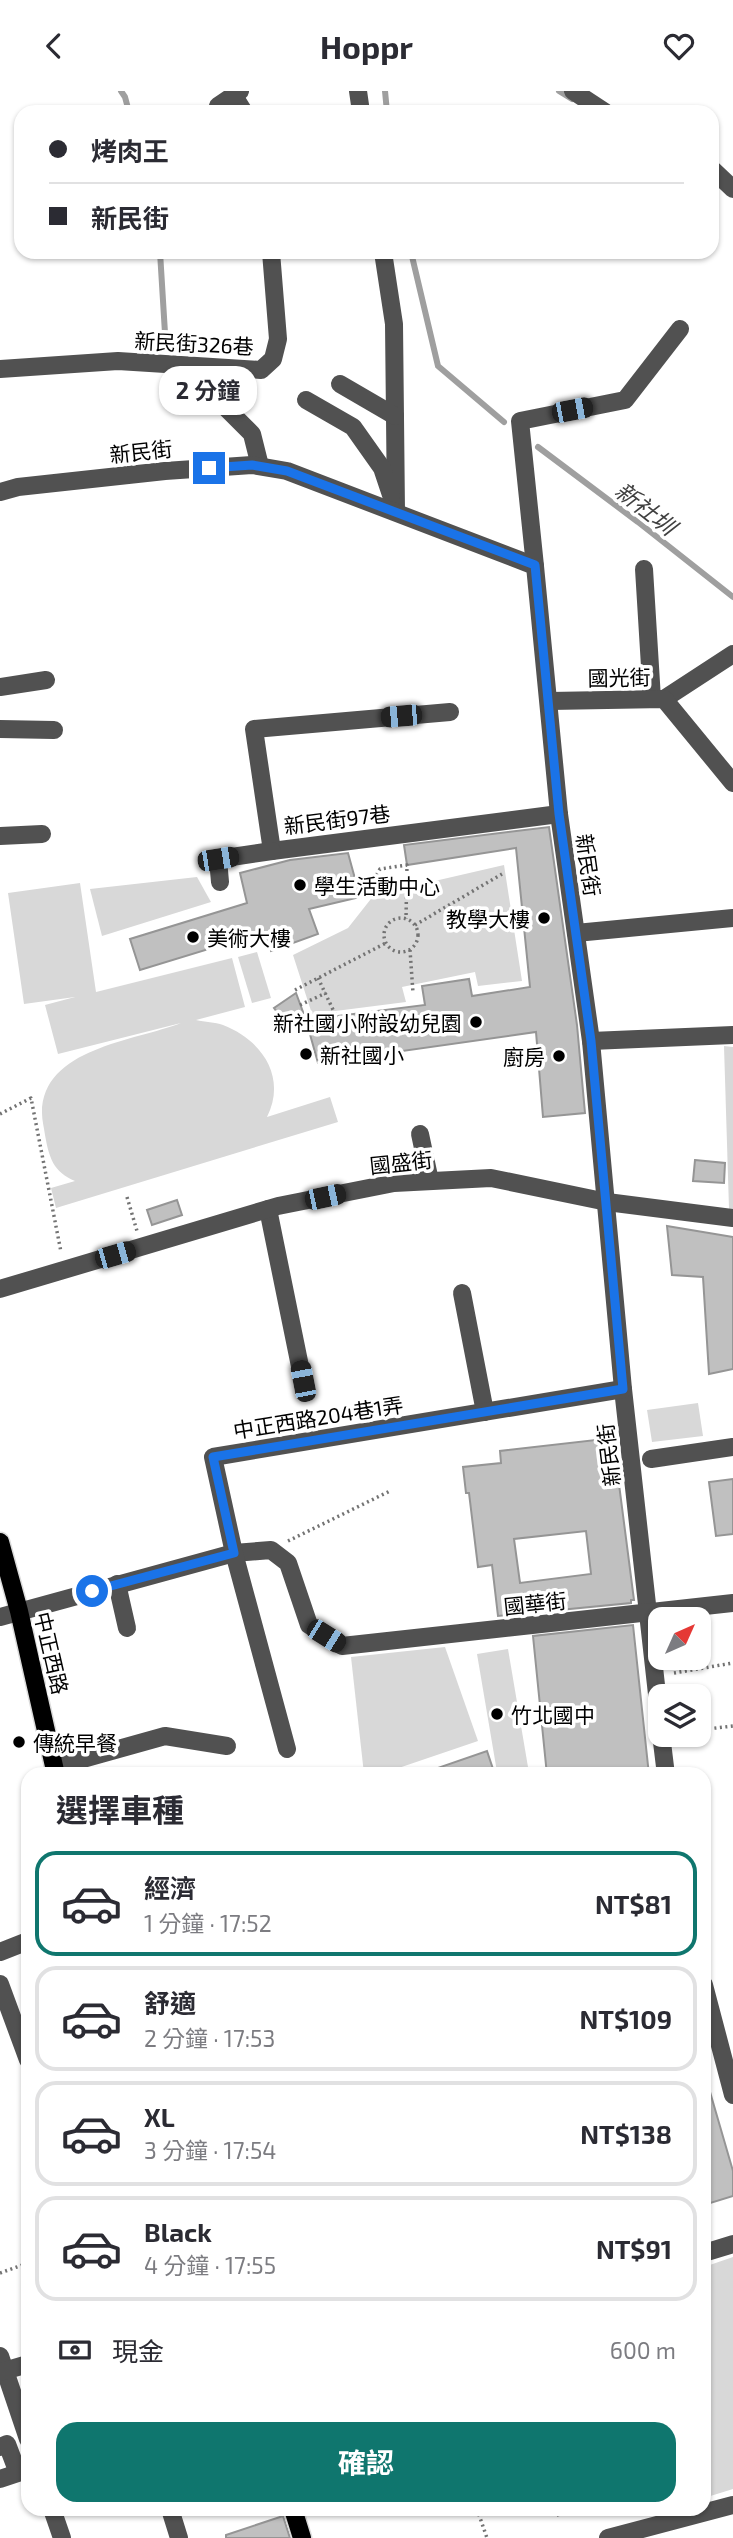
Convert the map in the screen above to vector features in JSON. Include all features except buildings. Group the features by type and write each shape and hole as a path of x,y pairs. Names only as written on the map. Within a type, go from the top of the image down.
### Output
{"main road":[{"name":"中正西路","path":"0,1542 19,1611 54,1767"},
{"path":"295,2516 302,2538"}],"street":[{"path":"573,91 594,105"},
{"path":"219,105 237,93"},
{"path":"719,176 733,189"},
{"name":"新民街326巷","path":"0,369 118,361 261,370 273,359 278,339 272,259"},
{"path":"384,259 394,324 397,512"},
{"path":"535,565 520,421 625,400 680,329"},
{"path":"340,384 395,416"},
{"path":"196,396 225,407 252,434 260,466"},
{"path":"306,400 353,427 382,468 397,512"},
{"name":"新民街","path":"0,492 18,487 165,471 260,466 287,471 535,565 559,814 591,1041 588,1079 607,1202 623,1389 648,1607"},
{"path":"644,569 658,699 733,654"},
{"path":"0,687 46,680"},
{"name":"國光街","path":"550,701 658,699 733,783"},
{"name":"新民街97巷","path":"450,712 254,729 272,851 559,814"},
{"path":"0,729 54,730"},
{"path":"0,836 42,834"},
{"path":"220,882 218,859 272,851"},
{"path":"576,933 733,918"},
{"path":"591,1041 733,1035"},
{"path":"420,1134 430,1181"},
{"name":"國盛街","path":"0,1289 268,1209 394,1183 491,1178 607,1202 733,1217"},
{"path":"268,1209 303,1381"},
{"path":"462,1293 485,1412"},
{"name":"中正西路204巷1弄","path":"234,1553 213,1457 623,1389"},
{"path":"651,1459 733,1447"},
{"path":"0,1616 234,1553 271,1550"},
{"name":"國華街","path":"271,1550 288,1563 309,1625 342,1646 648,1614"},
{"path":"234,1553 287,1749"},
{"path":"117,1584 127,1628"},
{"name":"國華街","path":"702,1607 733,1603"},
{"name":"新民街","path":"654,1670 655,1684"},
{"path":"67,1767 164,1736 228,1746"},
{"path":"663,1747 665,1767"},
{"path":"0,1952 21,1944"},
{"path":"0,1984 21,2041"},
{"path":"711,2012 733,2095"},
{"path":"711,2251 733,2244"},
{"path":"21,2365 2,2367 21,2418"},
{"path":"0,2447 7,2444 18,2473 0,2479"},
{"path":"711,2511 733,2505"},
{"path":"54,2516 61,2538"},
{"path":"172,2516 179,2538"},
{"path":"608,2538 691,2516"}],"path":[{"path":"360,897 380,869 407,865 406,919"},
{"path":"415,925 502,874"},
{"path":"395,919 406,919 415,925 418,941 411,950 399,953 386,943 384,931 395,919"},
{"path":"295,990 386,943"},
{"path":"411,950 413,993"},
{"path":"318,978 336,1016"},
{"path":"300,1005 326,993"},
{"path":"0,1114 31,1098 62,1261"},
{"path":"127,1198 139,1240"},
{"path":"271,1550 390,1491"},
{"path":"654,1676 733,1663"},
{"path":"711,1729 733,1726"},
{"path":"0,2273 21,2266"},
{"path":"479,2516 487,2538"}],"shaded area":[{"path":"504,865 522,981 478,986 475,972 402,987 406,1002 312,1014 293,955 348,928 374,895"},
{"path":"197,877 211,902 102,936 90,889"},
{"path":"80,883 96,992 232,958 245,1007 196,1020 220,1024 237,1032 259,1050 272,1074 274,1088 267,1117 330,1097 338,1122 56,1208 51,1188 75,1181 53,1163 43,1124 46,1091 57,1074 94,1050 181,1023 58,1054 45,1005 75,997 24,1004 8,893"},
{"path":"257,952 271,998 252,1003 238,957"},
{"path":"724,1046 733,1047 733,1210 729,1209"},
{"path":"698,1403 703,1436 652,1442 647,1410"},
{"path":"445,1647 478,1741 402,1767 363,1767 351,1657"},
{"path":"508,1649 528,1767 496,1767 477,1654"},
{"path":"733,2257 733,2489 711,2496 711,2265"}],"waterway":[{"path":"121,91 127,105"},
{"name":"新社圳","path":"385,91 386,105"},
{"name":"新社圳","path":"559,91 572,99"},
{"path":"160,259 165,333"},
{"name":"新社圳","path":"413,259 438,366 504,422"},
{"name":"新社圳","path":"538,447 733,597"}],"place":[{"name":"學生活動中心","path":"300,885"},
{"name":"教學大樓","path":"544,918"},
{"name":"美術大樓","path":"193,937"},
{"name":"新社國小附設幼兒園","path":"476,1022"},
{"name":"新社國小","path":"306,1054"},
{"name":"廚房","path":"559,1056"},
{"name":"竹北國中","path":"497,1714"},
{"name":"傳統早餐","path":"19,1742"}],"route":[{"path":"92,1591 234,1553 213,1457 623,1389 591,1041 559,814 535,565 287,471 252,465 209,468"}]}
